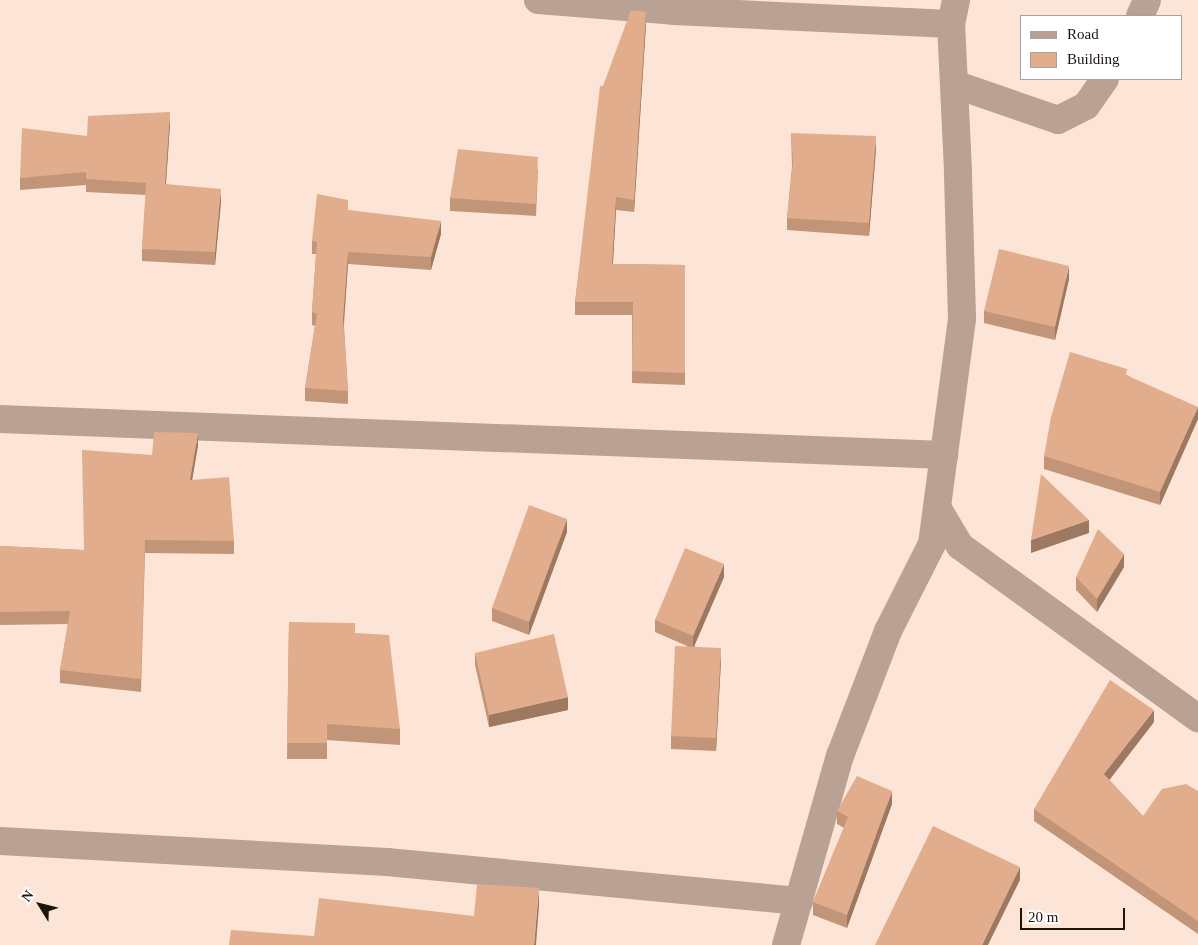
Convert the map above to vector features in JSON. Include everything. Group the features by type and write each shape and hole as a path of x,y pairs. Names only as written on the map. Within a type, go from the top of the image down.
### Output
{"street":[{"path":"538,0 674,11 953,12 962,318 932,544 888,630 840,756 786,945"},
{"path":"1140,15 1146,0"},
{"path":"954,84 1058,120 1086,106 1104,80"},
{"path":"0,419 944,455"},
{"path":"938,509 960,546 1198,718"},
{"path":"927,553 960,546"},
{"path":"0,840 387,862 799,901"}],"building":[{"path":"631,10 646,12 634,200 616,197 612,264 685,265 685,373 632,371 633,302 575,302 600,86 603,86"},
{"path":"170,112 165,184 221,189 215,252 142,249 146,183 86,179 86,172 20,178 22,128 87,136 88,116"},
{"path":"791,133 876,136 869,223 787,218 793,162"},
{"path":"458,149 538,157 536,204 450,198"},
{"path":"317,194 348,200 348,210 441,221 431,257 348,252 343,319 348,391 305,388 317,314 312,312 317,242 312,241"},
{"path":"999,249 1069,266 1055,327 984,311"},
{"path":"1070,352 1127,369 1126,375 1198,407 1160,492 1044,456 1051,417"},
{"path":"154,432 198,433 190,480 229,477 234,541 145,540 141,679 60,670 70,611 0,612 0,546 84,550 82,450 152,455"},
{"path":"1041,474 1089,520 1031,540"},
{"path":"529,505 567,519 529,622 492,608"},
{"path":"1098,529 1124,554 1097,599 1076,577"},
{"path":"685,548 724,564 693,636 655,620"},
{"path":"289,622 355,623 355,633 389,635 400,729 327,724 327,743 287,743"},
{"path":"554,634 568,697 489,715 475,653"},
{"path":"675,646 721,648 716,738 671,736"},
{"path":"1110,680 1154,710 1104,774 1143,816 1162,789 1186,784 1198,791 1198,921 1034,809"},
{"path":"857,776 892,791 847,915 813,902 848,817 837,811"},
{"path":"933,826 1020,867 982,945 875,945"},
{"path":"477,884 539,888 534,945 229,945 231,930 314,936 319,898 474,916"}]}
